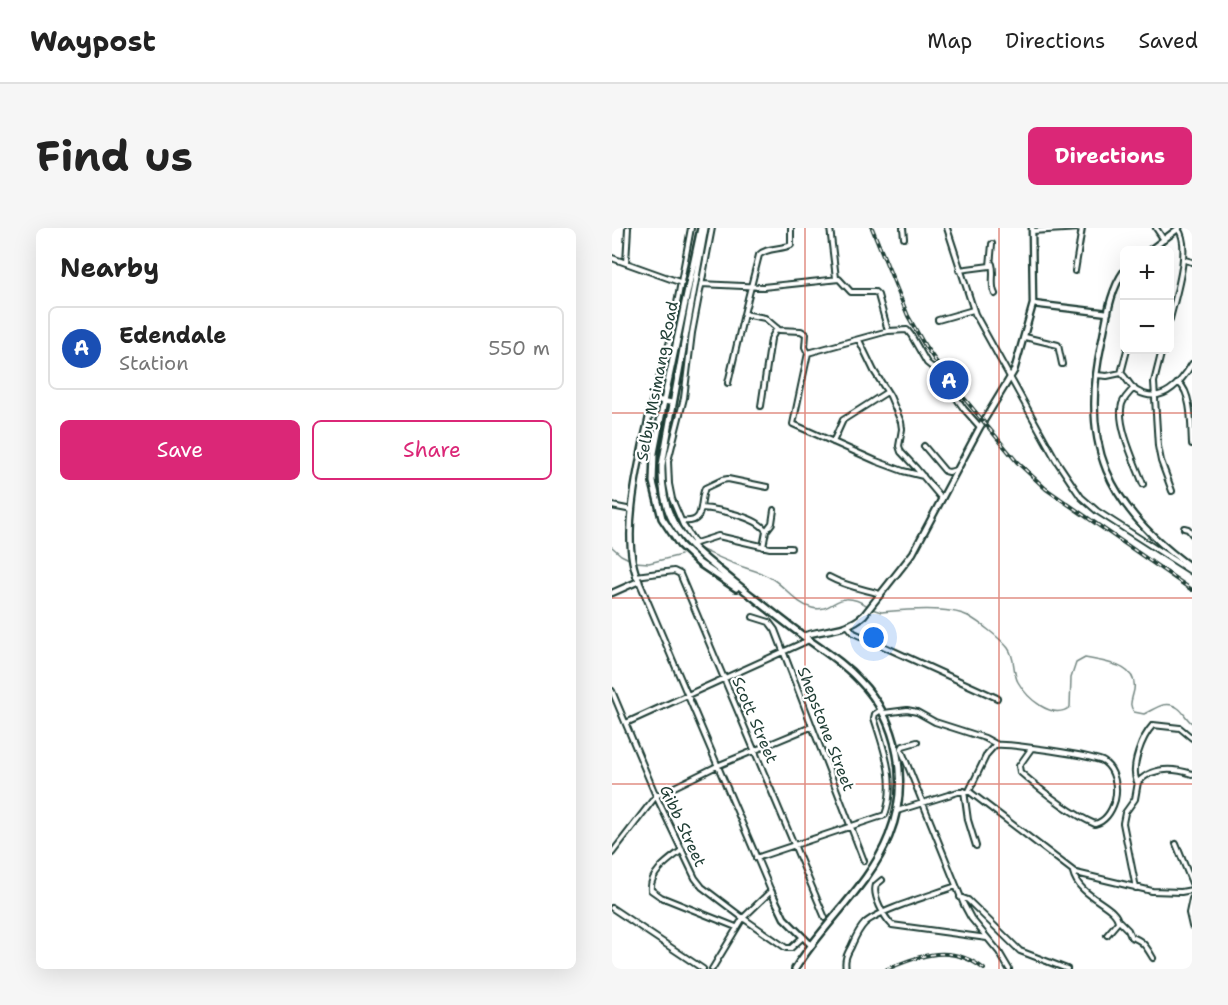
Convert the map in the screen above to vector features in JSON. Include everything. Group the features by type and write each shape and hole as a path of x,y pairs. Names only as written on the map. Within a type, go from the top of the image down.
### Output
{"main road":[{"name":"Selby Msimang Road","path":"703,228 662,465 662,488 673,521 693,545 758,602"},
{"name":"Selby Msimang Road","path":"703,228 664,401 653,467 653,482 662,518 670,533 691,557 758,602 853,674 867,688 883,711 903,766 897,811 889,836 874,865 795,969"}],"street":[{"path":"626,263 628,228"},
{"path":"691,228 670,341 653,399 632,510 630,553 637,578 771,891 784,918 811,945"},
{"path":"712,228 692,333 682,405 670,449 668,475 670,494 693,545 718,536 763,547 791,548"},
{"path":"728,383 759,255 765,250 791,245 791,228"},
{"path":"830,228 836,278"},
{"path":"903,228 904,238"},
{"path":"948,228 973,310 1056,460 1082,497 1109,519 1192,568"},
{"path":"803,636 848,626 864,615 913,553 980,427 1011,378 1033,304 1032,230 1081,228 1075,271"},
{"path":"1156,228 1164,240"},
{"path":"1157,246 1179,228 1184,236 1185,260 1174,303"},
{"path":"992,244 993,291 995,294"},
{"path":"612,258 682,283"},
{"path":"1185,260 1192,262"},
{"path":"960,270 992,264"},
{"path":"694,285 770,287 836,278 841,280 851,292 872,292 878,295 888,331"},
{"path":"1120,279 1108,313 1095,375 1093,400 1101,454 1113,484 1125,505 1146,531 1192,568"},
{"path":"1033,304 1108,313"},
{"path":"938,320 973,310"},
{"path":"744,314 765,318 783,331 806,333 805,348 808,353 792,423 795,427 903,471 923,476"},
{"path":"761,406 771,339 777,328"},
{"path":"808,353 888,331 909,332 927,363 938,372 980,427"},
{"path":"1025,337 1058,345 1062,364"},
{"path":"859,340 902,424 899,450 942,499"},
{"path":"1121,373 1126,354"},
{"path":"1160,354 1154,378 1159,453 1172,491"},
{"path":"1121,373 1134,388 1143,393 1155,395 1169,391 1179,383 1192,364"},
{"path":"1095,375 1121,373"},
{"path":"1179,383 1188,393 1192,444"},
{"path":"1134,388 1125,399 1121,413 1127,444 1143,484"},
{"path":"832,442 843,420 887,392"},
{"path":"653,399 682,405"},
{"path":"924,446 945,471 956,470"},
{"path":"682,521 695,520 701,508 705,488 722,480 766,487"},
{"path":"612,506 632,510"},
{"path":"701,508 746,518 763,526 766,531"},
{"path":"763,547 774,510"},
{"path":"1184,528 1192,534"},
{"name":"Scott Street","path":"637,578 665,572 679,573 825,918"},
{"path":"829,576 844,585 855,586 879,596"},
{"path":"612,593 637,578"},
{"name":"Shepstone Street","path":"753,617 773,626 864,861"},
{"path":"848,626 854,633 997,698"},
{"path":"626,723 809,640"},
{"name":"Gibb Street","path":"612,692 656,796 699,884 786,948 791,948 802,937"},
{"path":"756,858 883,816 887,808 889,768 874,717 875,714 883,711 917,712 935,722 985,738 997,745 1031,749 1093,758 1106,764 1116,780 1117,789 1113,804 1104,819 1093,823 1064,806 1020,772 1019,766 1031,749"},
{"path":"1136,888 1123,823 1125,813 1135,799 1138,783 1135,767 1140,746 1153,725 1180,728 1192,738"},
{"path":"612,853 656,796 717,766 811,726"},
{"path":"917,742 902,748 903,766 922,804 960,897 971,918 1002,957 1008,969"},
{"path":"976,846 968,820 966,791 987,754 993,746 997,745"},
{"path":"1138,783 1147,775 1164,770 1177,769 1192,774"},
{"path":"897,811 966,791 978,796 1073,872 1136,888 1166,892 1192,890"},
{"path":"1176,844 1192,883"},
{"path":"681,850 652,878 651,890 661,897 736,927"},
{"path":"1073,872 1087,894 1112,911 1131,937 1143,943 1153,958"},
{"path":"882,880 874,889 884,913 895,927 909,926 934,932 988,938"},
{"path":"846,969 846,957 859,931 871,919 956,886"},
{"path":"712,969 736,927 771,891"},
{"path":"960,897 968,900 1018,950 1067,969"},
{"path":"1192,899 1189,913 1192,926"},
{"path":"612,908 703,969"},
{"path":"1107,935 1119,921"}],"waterway":[{"path":"612,547 631,560"},
{"path":"698,548 768,576 806,606 820,609 842,599 857,601 868,606"},
{"path":"635,562 649,563 681,555"},
{"path":"872,609 881,612 938,610 968,616 1008,648 1018,682 1027,695 1048,709 1063,711 1070,707 1071,678 1076,663 1085,658 1111,664 1127,671 1134,684 1131,703 1134,712 1144,714 1169,704 1174,705 1192,723"}],"railway":[{"path":"872,228 908,316 925,346 949,380 1017,462 1046,489 1192,590"},
{"path":"887,969 912,959 936,954 960,956 984,969"}],"place":[{"name":"Edendale","path":"949,380"}]}
